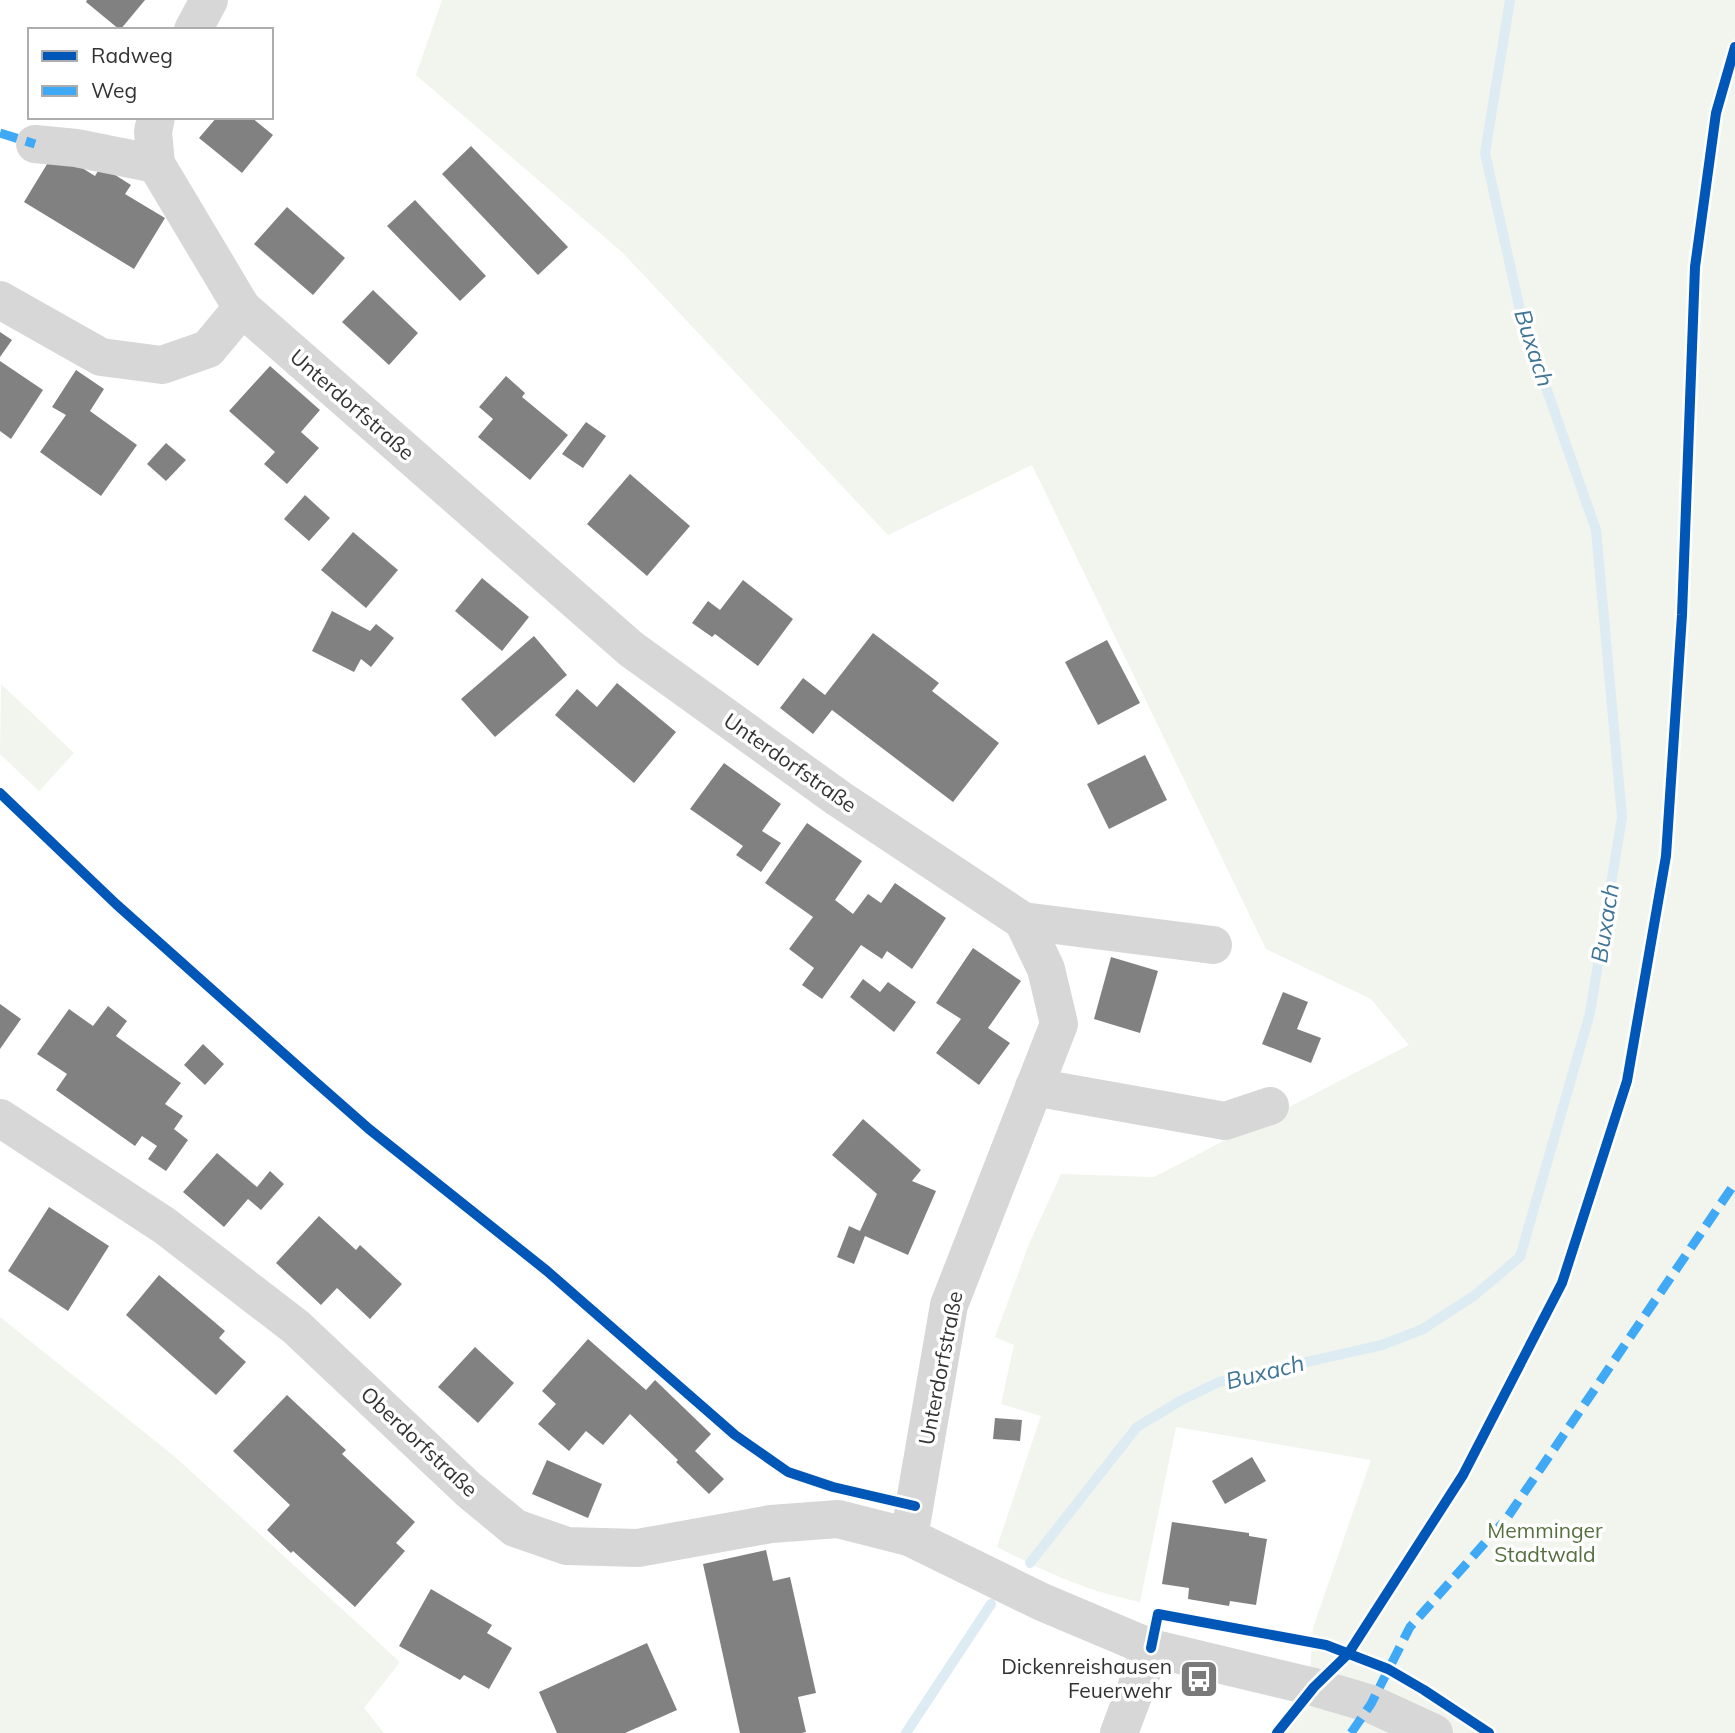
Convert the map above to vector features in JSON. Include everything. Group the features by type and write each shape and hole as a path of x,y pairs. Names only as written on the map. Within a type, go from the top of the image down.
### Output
{"street":[{"path":"194,28 209,0"},
{"name":"Unterdorfstraße","path":"156,119 153,132 156,164 242,309 631,649 838,798 1023,921 1046,969 1059,1024 949,1305 909,1537"},
{"path":"35,144 76,148 156,164"},
{"path":"0,300 101,358 162,365 208,349 242,309"},
{"path":"1023,921 1213,945"},
{"path":"1034,1087 1225,1121 1270,1106"},
{"name":"Oberdorfstraße","path":"0,1118 165,1226 296,1326 469,1490 515,1528 567,1546 638,1548 771,1524 838,1519 909,1537 1042,1602 1151,1648 1314,1687 1371,1704 1434,1733"},
{"path":"1119,1733 1151,1648"}],"green space":[{"name":"Memminger Stadtwald","path":"442,0 1735,0 1735,1733 1285,1733 1308,1703 1313,1628 1371,1460 1176,1427 1140,1602 1066,1580 997,1547 1041,1416 1001,1404 1014,1345 995,1337 1029,1244 1061,1174 1154,1177 1409,1045 1371,999 1266,949 1032,465 888,535 623,253 416,75"},
{"path":"1,684 74,753 39,791 0,754"},
{"path":"0,1317 174,1456 400,1662 364,1708 384,1733 0,1733"}],"building":[{"path":"145,0 122,28 118,28 86,2"},
{"path":"215,119 253,119 273,135 242,173 199,138"},
{"path":"471,146 568,247 538,275 442,174"},
{"path":"55,151 95,176 101,166 131,185 125,194 165,218 134,269 24,202"},
{"path":"415,200 486,276 460,301 387,226"},
{"path":"287,207 345,258 313,295 254,244"},
{"path":"373,290 418,333 389,365 342,322"},
{"path":"0,332 12,340 0,357"},
{"path":"0,361 43,390 11,439 0,431"},
{"path":"270,366 320,410 301,432 319,448 287,484 264,464 275,452 229,411"},
{"path":"76,370 104,389 90,411 137,445 101,496 40,452 66,415 52,407"},
{"path":"506,376 525,393 522,397 568,435 530,480 478,437 493,419 479,407"},
{"path":"586,422 606,436 583,468 562,454"},
{"path":"166,443 186,460 166,481 147,464"},
{"path":"630,474 690,526 647,576 587,524"},
{"path":"305,495 330,518 309,541 284,519"},
{"path":"353,532 398,570 366,608 321,570"},
{"path":"482,578 529,617 502,651 455,611"},
{"path":"743,580 793,619 758,666 715,634 712,637 692,623 708,601 720,610"},
{"path":"332,611 370,631 376,624 394,638 371,667 361,659 354,672 312,651"},
{"path":"873,633 939,683 932,691 999,743 953,802 832,710 813,734 780,708 803,678 825,695"},
{"path":"534,636 567,675 495,737 461,699"},
{"path":"1107,640 1140,703 1098,725 1065,662"},
{"path":"617,683 676,732 634,783 555,715 577,689 597,707"},
{"path":"1145,755 1167,800 1109,829 1087,784"},
{"path":"724,763 781,804 762,831 781,843 761,872 736,855 743,846 690,809"},
{"path":"807,823 862,861 835,900 853,914 868,894 881,903 895,883 946,918 912,969 887,951 882,959 861,945 822,999 802,985 814,968 789,949 813,917 765,883"},
{"path":"973,948 1021,981 988,1028 1010,1043 979,1085 936,1053 961,1019 936,1003"},
{"path":"1111,957 1158,971 1140,1033 1094,1019"},
{"path":"863,979 880,992 888,982 916,1002 894,1032 850,997"},
{"path":"1283,992 1308,1002 1297,1029 1321,1038 1311,1063 1262,1044"},
{"path":"0,1004 21,1019 0,1049"},
{"path":"108,1006 127,1021 116,1036 181,1083 165,1104 183,1116 174,1129 188,1140 166,1171 148,1159 157,1146 142,1136 135,1146 56,1090 67,1074 37,1054 69,1009 93,1026"},
{"path":"203,1044 224,1064 205,1085 184,1065"},
{"path":"863,1119 921,1170 912,1181 936,1191 908,1255 865,1236 854,1264 837,1257 849,1226 860,1231 877,1194 832,1155"},
{"path":"217,1153 257,1187 270,1171 284,1184 261,1210 248,1199 224,1227 183,1192"},
{"path":"49,1207 109,1246 68,1311 8,1271"},
{"path":"319,1216 356,1250 360,1245 402,1284 370,1319 337,1288 321,1305 276,1263"},
{"path":"159,1275 225,1331 219,1338 246,1362 216,1395 126,1315"},
{"path":"588,1339 646,1390 655,1380 711,1434 695,1451 724,1479 709,1494 630,1414 603,1445 586,1431 569,1451 538,1424 556,1404 542,1391"},
{"path":"475,1347 514,1383 478,1423 438,1387"},
{"path":"287,1395 346,1450 342,1454 415,1522 396,1543 405,1551 355,1607 267,1530 290,1505 233,1451"},
{"path":"995,1418 1022,1420 1020,1441 993,1439"},
{"path":"1252,1457 1266,1481 1225,1504 1212,1481"},
{"path":"547,1460 602,1484 588,1518 532,1494"},
{"path":"1172,1522 1249,1533 1249,1536 1267,1539 1256,1605 1230,1601 1229,1606 1188,1599 1189,1588 1162,1584"},
{"path":"766,1550 773,1581 790,1577 816,1693 798,1697 806,1732 802,1733 740,1733 703,1564"},
{"path":"431,1589 492,1625 487,1633 512,1648 489,1689 464,1675 460,1680 399,1646"},
{"path":"647,1643 677,1710 625,1733 557,1733 539,1692"}],"waterway":[{"name":"Buxach","path":"1030,1563 1137,1427 1180,1401 1219,1382 1382,1345 1423,1329 1475,1295 1520,1257 1590,1013 1622,817 1596,530 1522,319 1485,153 1510,0"},
{"name":"Buxach","path":"906,1733 991,1604"}],"marked path":[{"path":"0,133 35,144"},
{"path":"1351,1733 1371,1704 1410,1627 1507,1518 1735,1183"}],"cycle path":[{"path":"1277,1733 1314,1687 1348,1654 1463,1475 1562,1283 1627,1081 1666,856 1682,615 1695,267 1716,113 1735,47"},
{"path":"0,793 116,904 369,1129 547,1271 735,1435 788,1472 833,1487 915,1506"},
{"path":"1151,1648 1158,1614 1326,1645 1388,1669 1489,1733"}],"place":[{"name":"Dickenreishausen Feuerwehr","path":"1199,1679"}]}
